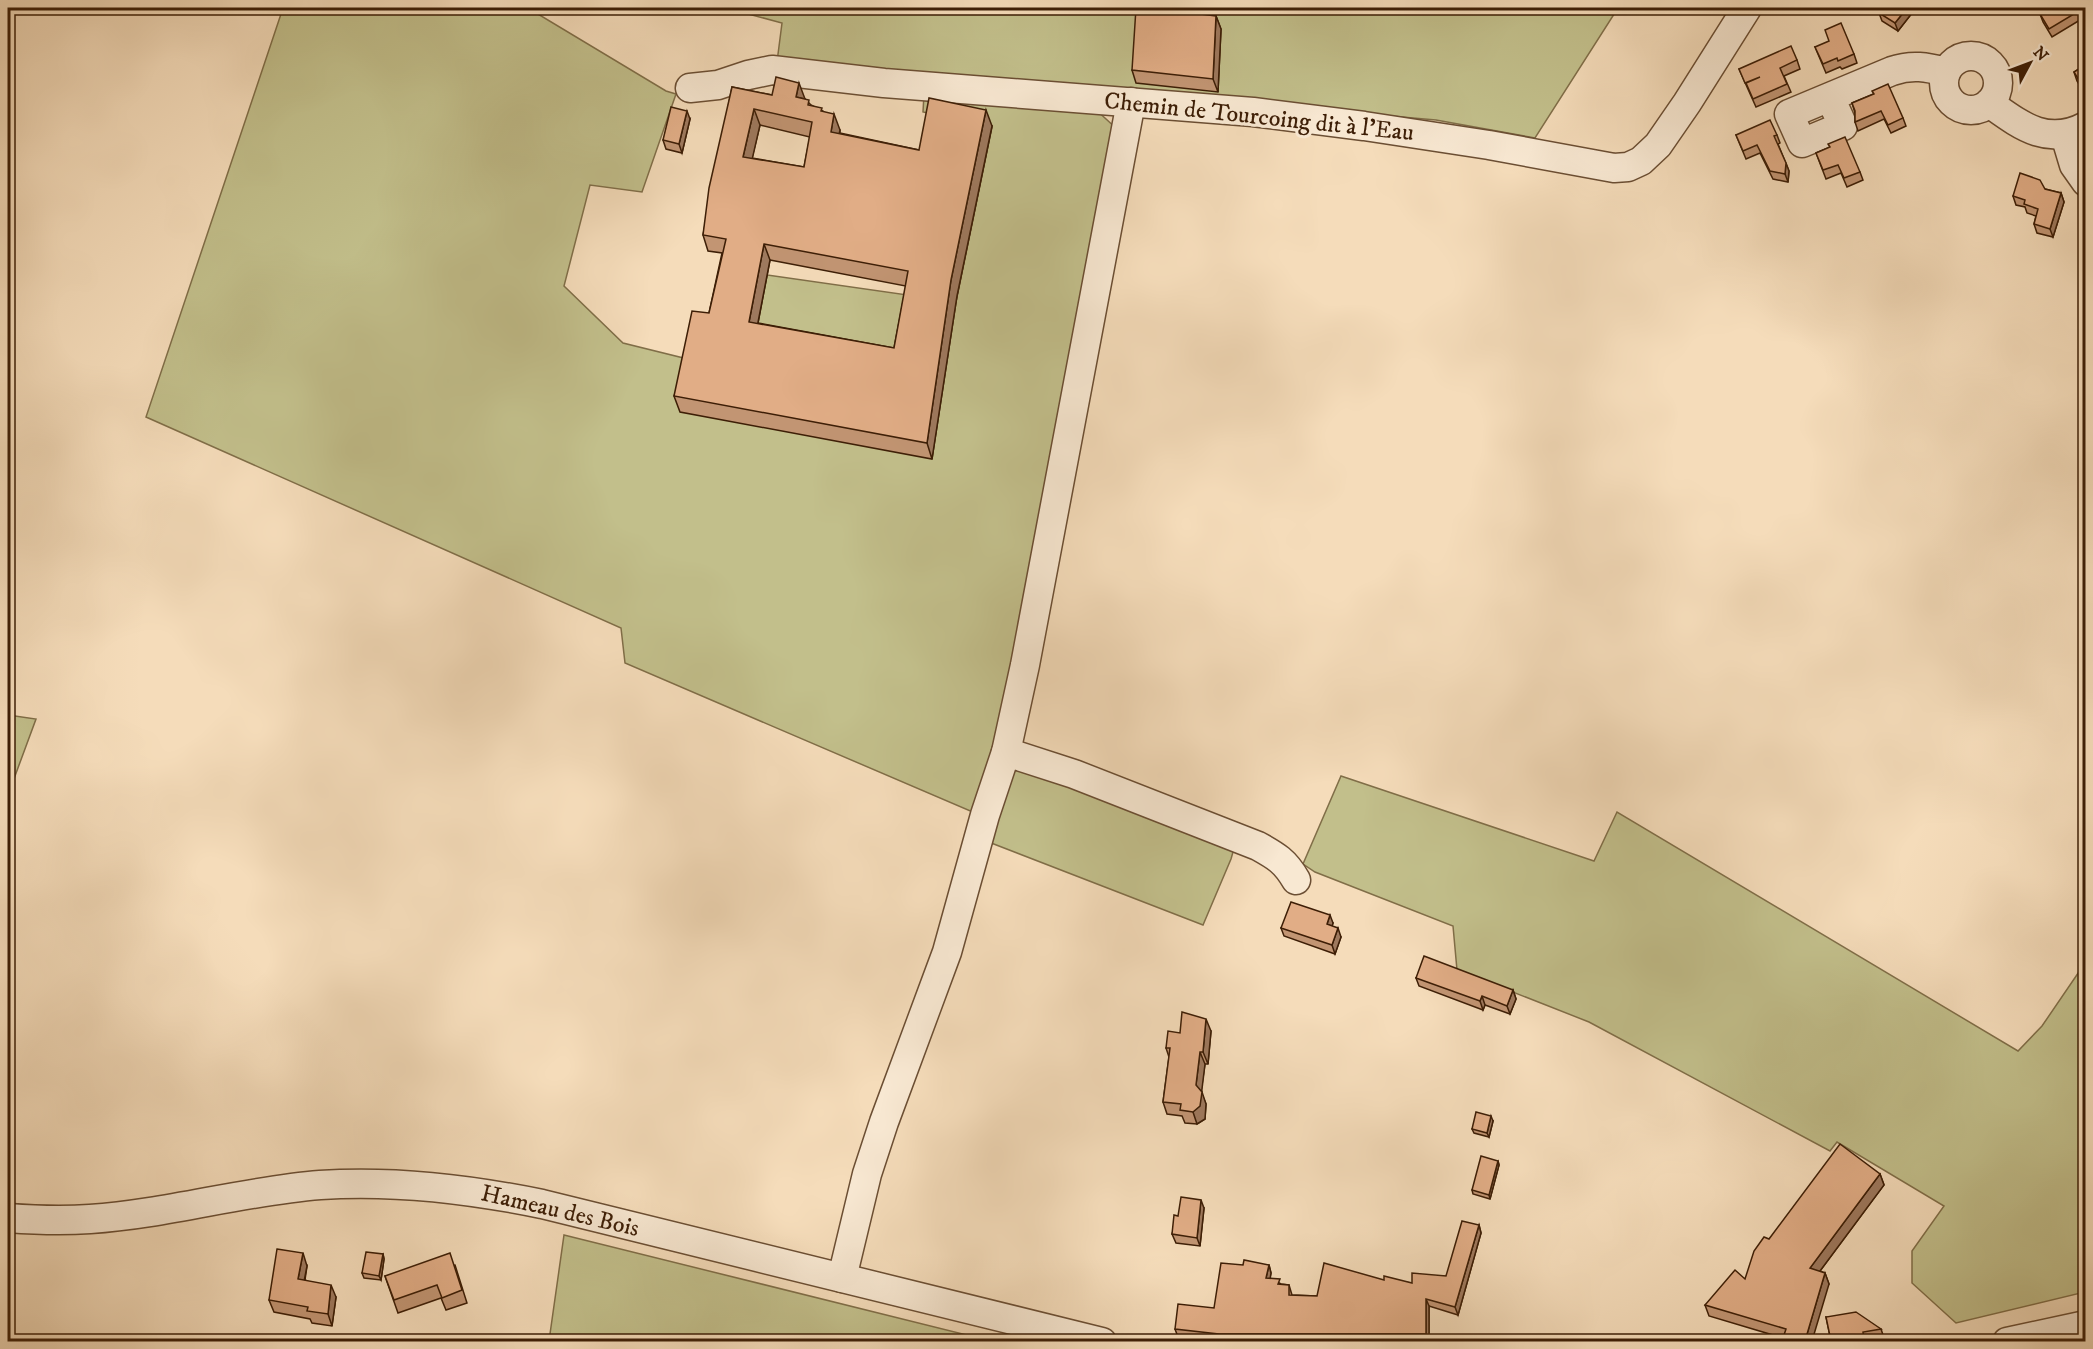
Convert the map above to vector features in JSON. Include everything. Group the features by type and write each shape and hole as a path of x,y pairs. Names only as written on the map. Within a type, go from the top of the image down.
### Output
{"street":[{"name":"Chemin de Tourcoing dit à l'Eau","path":"690,88 718,85 772,70 884,83 1252,112 1489,145 1614,168 1641,161 1658,145 1688,103 1747,8"},
{"path":"1965,57 1978,57 1989,63 1998,79 1996,92 1989,103 1976,109 1969,110 1956,105 1946,94 1944,80 1946,72 1954,62 1965,57"},
{"path":"1830,97 1903,67 1916,66 1946,72"},
{"path":"842,1278 867,1174 884,1122 937,983 985,815 1006,752 1025,665 1131,102"},
{"path":"1989,103 2026,128 2048,134 2075,130 2074,165 2085,182"},
{"path":"1006,752 1074,774 1258,846 1282,860 1296,880"},
{"name":"Hameau des Bois","path":"8,1218 91,1219 158,1210 230,1196 319,1185 359,1183 427,1186 542,1204 1102,1341"},
{"path":"2007,1341 2085,1325"}],"shaded area":[{"path":"283,8 528,8 666,91 676,94 642,192 590,185 564,286 623,343 712,365 739,271 956,302 992,127 923,112 924,94 1094,108 1118,130 1007,716 975,813 625,663 621,628 146,417"},
{"path":"726,8 1618,8 1535,138 1436,120 777,62 782,23"},
{"path":"8,715 36,719 8,795"},
{"path":"1024,766 1235,845 1203,925 986,841 1006,774"},
{"path":"1341,776 1594,861 1617,812 2018,1051 2042,1026 2085,963 2085,1292 1956,1323 1912,1283 1912,1251 1944,1206 1837,1142 1830,1151 1589,1022 1457,970 1453,926 1315,872 1303,864"},
{"path":"564,1235 983,1339 983,1342 549,1341"}],"building":[{"path":"1136,8 1155,8 1216,16 1213,79 1132,70"},
{"path":"1882,8 1907,8 1895,23 1879,13"},
{"path":"2050,8 2084,8 2049,29 2040,14"},
{"path":"1841,23 1854,54 1823,64 1815,47 1829,41 1825,30"},
{"path":"1791,46 1797,60 1780,68 1787,84 1753,99 1746,83 1760,77 1745,83 1739,69"},
{"path":"2085,47 2085,61 2080,51"},
{"path":"2085,65 2085,86 2083,87 2074,72"},
{"path":"776,77 799,83 796,97 809,100 808,105 822,108 821,111 834,114 831,132 919,150 929,98 986,110 951,280 927,443 674,396 692,311 709,313 726,239 703,235 709,188 732,87 772,95","holes":["754,109 812,122 804,167 743,157","764,244 908,271 894,348 749,322"]},
{"path":"1888,84 1903,118 1888,125 1881,111 1855,122 1852,103 1874,94 1872,91"},
{"path":"671,107 687,111 679,144 663,140"},
{"path":"1770,120 1777,135 1774,136 1786,163 1785,174 1770,171 1757,145 1743,151 1736,135"},
{"path":"1845,137 1860,172 1844,178 1838,165 1823,170 1816,153 1830,147 1828,144"},
{"path":"2020,173 2040,180 2045,189 2061,193 2050,229 2034,224 2038,209 2024,204 2025,200 2013,196"},
{"path":"1291,902 1330,915 1327,924 1338,928 1332,945 1281,928"},
{"path":"1424,956 1513,990 1507,1006 1482,996 1480,1001 1416,978"},
{"path":"1182,1012 1206,1019 1203,1052 1200,1052 1196,1085 1202,1092 1200,1106 1193,1112 1180,1110 1181,1104 1163,1102 1170,1048 1166,1048 1168,1031 1180,1033"},
{"path":"1476,1112 1491,1116 1487,1133 1472,1129"},
{"path":"1840,1144 1880,1174 1810,1268 1825,1273 1805,1341 1782,1341 1786,1329 1705,1305 1735,1270 1745,1279 1754,1251 1764,1237 1769,1239"},
{"path":"1481,1156 1498,1161 1489,1195 1472,1190"},
{"path":"1181,1197 1201,1200 1197,1238 1172,1234 1174,1215 1178,1216"},
{"path":"1462,1221 1479,1225 1455,1307 1426,1299 1426,1334 1219,1334 1175,1329 1178,1304 1214,1308 1221,1263 1243,1265 1244,1260 1269,1265 1266,1278 1280,1279 1278,1284 1289,1285 1289,1295 1317,1296 1324,1263 1384,1280 1384,1276 1412,1283 1412,1273 1446,1276"},
{"path":"277,1249 303,1253 298,1279 331,1285 328,1314 307,1311 308,1307 269,1300"},
{"path":"366,1252 383,1254 379,1276 362,1273"},
{"path":"450,1253 462,1290 442,1298 437,1285 394,1300 385,1276"},
{"path":"1856,1312 1881,1329 1863,1332 1864,1339 1831,1341 1826,1317"}]}
